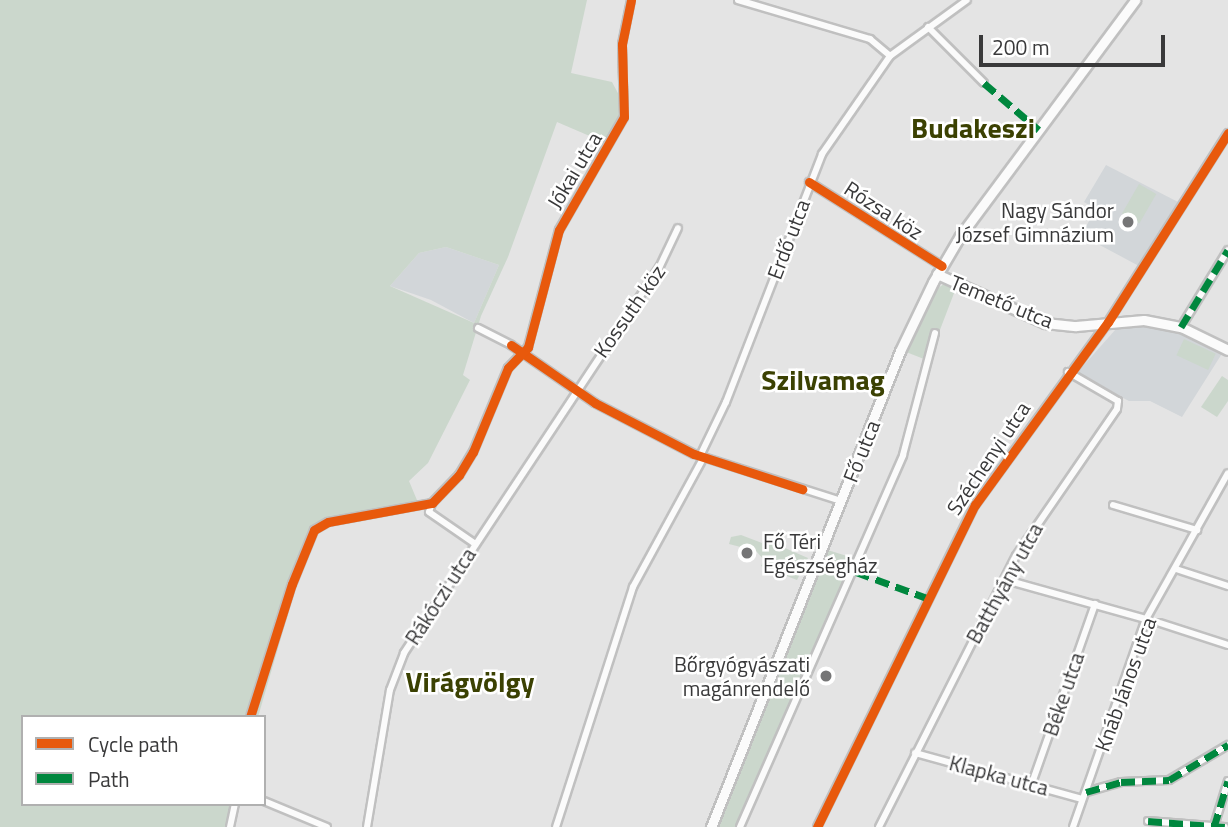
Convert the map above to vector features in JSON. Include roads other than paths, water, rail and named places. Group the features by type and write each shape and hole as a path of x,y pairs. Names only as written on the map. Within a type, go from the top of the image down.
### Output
{"main road":[{"name":"Fő utca","path":"711,827 900,351 940,270 1130,2"},
{"name":"Temető utca","path":"940,270 1045,323 1144,320 1181,327 1228,350"}],"street":[{"name":"Jókai utca","path":"523,354 559,230 624,117 622,44 631,0"},
{"path":"738,0 870,39 890,56"},
{"name":"Erdő utca","path":"704,457 809,182 835,132 890,56 967,0"},
{"path":"928,27 984,83"},
{"name":"Széchenyi utca","path":"817,827 975,505 1068,372 1108,323 1228,132"},
{"name":"Rózsa köz","path":"809,182 940,270"},
{"name":"Kossuth köz","path":"574,390 659,268 678,229"},
{"path":"1181,327 1228,250"},
{"path":"478,328 523,354 574,390 704,457 841,501"},
{"name":"Fő utca","path":"740,827 881,512 903,455 935,333"},
{"path":"474,543 429,512 432,503 459,475 498,387 512,362 523,354"},
{"name":"Batthyány utca","path":"879,827 915,752 1034,526 1117,409 1118,401 1068,372"},
{"name":"Rákóczi utca","path":"367,827 396,671 474,543 574,390"},
{"path":"556,827 633,587 704,457"},
{"name":"Knáb János utca","path":"1073,827 1146,619 1228,473"},
{"path":"251,715 292,584 314,530 328,522 432,503"},
{"path":"1113,505 1197,530"},
{"path":"1176,569 1228,586"},
{"path":"1006,580 1146,619"},
{"name":"Béke utca","path":"1031,783 1094,604"},
{"path":"1160,623 1228,645"},
{"path":"1086,792 1100,786 1169,780 1228,745"},
{"name":"Klapka utca","path":"915,752 1082,799"},
{"path":"1090,780 1100,786"},
{"path":"1215,826 1227,785"},
{"path":"266,802 327,827"},
{"path":"230,827 235,806"},
{"path":"1148,821 1225,827"}],"place":[{"name":"Nagy Sándor József Gimnázium","path":"1128,222"},
{"name":"Fő Téri Egészségház","path":"747,553"},
{"name":"Bőrgyógyászati magánrendelő","path":"826,676"}],"district":[{"name":"Budakeszi","path":"973,128"},
{"name":"Szilvamag","path":"823,380"},
{"name":"Virágvölgy","path":"470,682"}]}
